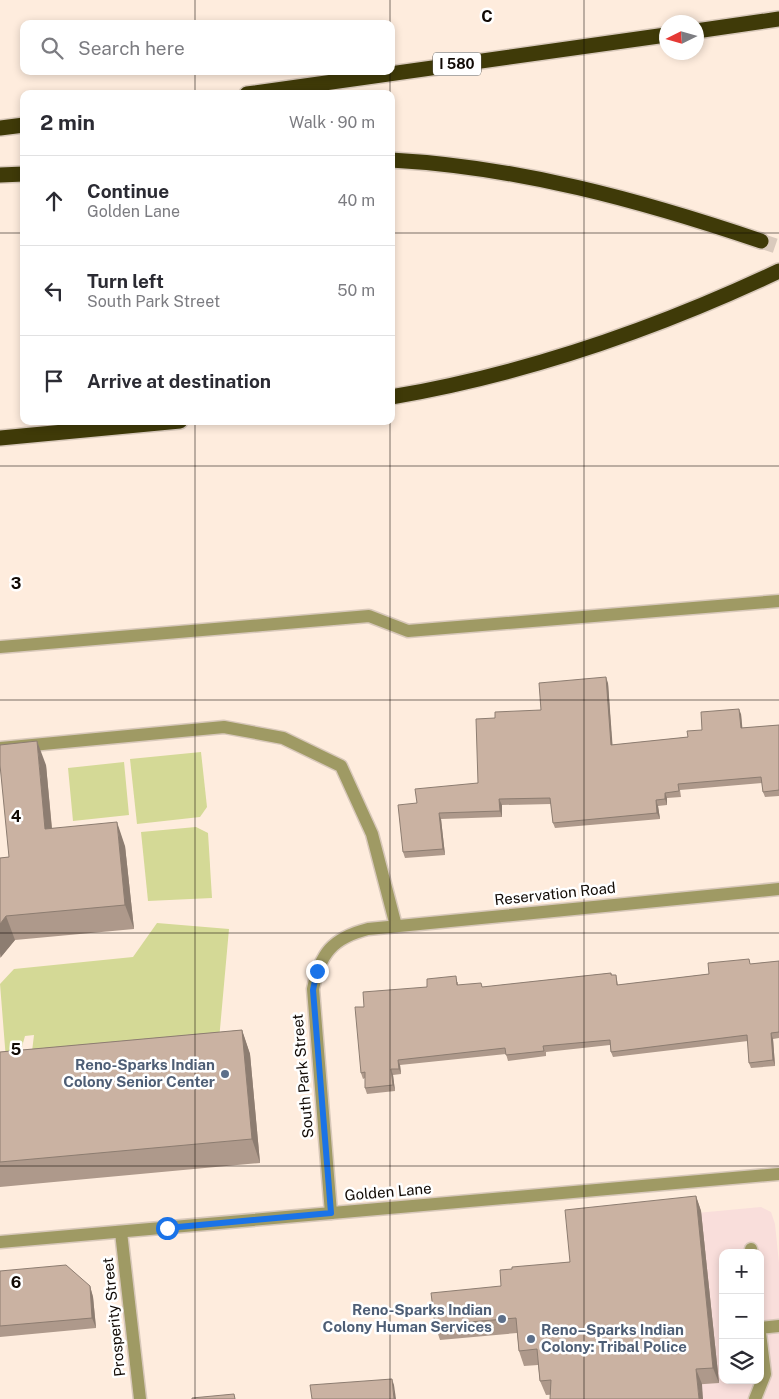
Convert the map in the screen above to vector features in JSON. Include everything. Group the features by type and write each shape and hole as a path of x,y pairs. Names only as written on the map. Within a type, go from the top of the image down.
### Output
{"highway":[{"path":"704,30 779,19"},
{"name":"I 580","path":"395,73 659,36"},
{"name":"I 580","path":"275,90 382,75"},
{"path":"0,128 20,126"},
{"path":"395,160 474,168 568,184 693,218 761,241"},
{"path":"0,175 20,174"},
{"path":"395,396 482,378 554,359 625,336 690,311 779,271"},
{"path":"0,438 138,425"}],"street":[{"path":"0,647 369,616 408,631 779,601"},
{"path":"0,748 224,727 283,738 341,766 372,834 396,926"},
{"name":"Reservation Road","path":"336,942 349,934 396,926 779,889"},
{"name":"South Park Street","path":"331,1213 313,990 317,971 327,952 336,942"},
{"name":"Golden Lane","path":"0,1242 779,1174"},
{"name":"Prosperity Street","path":"121,1232 140,1399"},
{"path":"764,1328 779,1326"},
{"path":"754,1399 765,1374 761,1339"}],"shaded area":[{"path":"761,1207 771,1212 775,1224 779,1263 779,1399 585,1399 568,1225"}],"green space":[{"path":"201,752 207,807 200,817 137,824 130,759"},
{"path":"124,762 129,815 73,821 68,768"},
{"path":"196,827 208,833 212,898 148,901 141,832"},
{"path":"157,923 229,929 218,1051 30,1068 34,1035 25,1036 15,1071 7,1072 0,984 14,969 133,957"}],"building":[{"path":"606,677 611,745 688,737 687,731 702,730 701,712 739,709 741,728 779,725 779,790 763,792 761,777 678,784 679,791 665,793 665,799 656,800 657,813 553,823 550,798 499,799 500,811 439,813 443,849 403,852 398,805 417,803 415,789 478,783 476,719 495,718 495,712 541,710 539,683"},
{"path":"37,741 45,829 117,822 125,905 6,916 0,924 0,858 9,857 0,765 0,745"},
{"path":"749,959 750,964 779,961 779,1032 771,1033 773,1060 749,1063 747,1035 611,1052 610,1040 543,1046 544,1051 506,1055 505,1048 398,1060 399,1069 391,1069 393,1085 365,1088 365,1072 361,1073 355,1007 364,1007 363,992 427,987 427,979 456,976 457,985 481,983 482,987 611,973 611,975 616,975 617,985 709,974 708,963"},
{"path":"242,1030 252,1139 0,1162 0,1052"},
{"path":"696,1196 713,1368 696,1369 699,1399 550,1399 551,1380 540,1381 537,1349 519,1351 516,1318 435,1325 431,1293 501,1286 500,1270 512,1269 512,1267 570,1262 565,1210"},
{"path":"66,1265 90,1286 92,1318 0,1326 0,1271"},
{"path":"392,1379 394,1399 312,1399 310,1385"},
{"path":"234,1394 235,1399 192,1399 192,1398"}],"tunnel":[{"path":"761,241 779,247"}],"place":[{"name":"Reno-Sparks Indian Colony Senior Center","path":"225,1074"},
{"name":"Reno-Sparks Indian Colony Human Services","path":"502,1319"},
{"name":"Reno–Sparks Indian Colony: Tribal Police","path":"531,1339"}],"route":[{"path":"167,1228 331,1213 313,990 317,971"}]}
